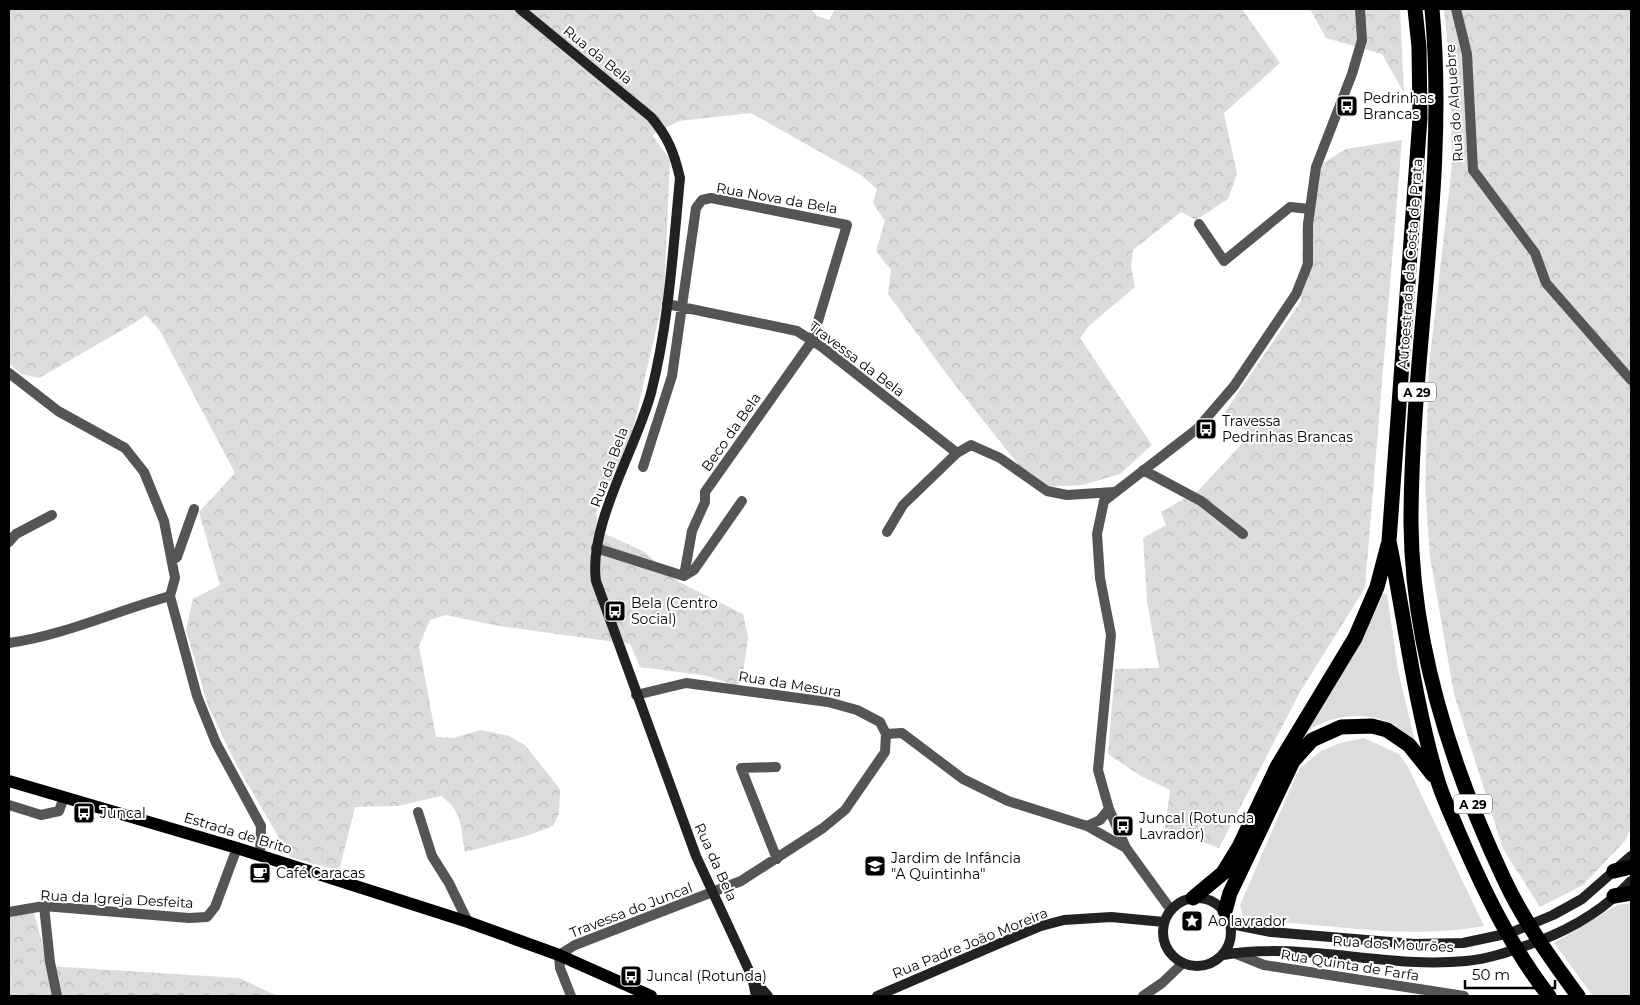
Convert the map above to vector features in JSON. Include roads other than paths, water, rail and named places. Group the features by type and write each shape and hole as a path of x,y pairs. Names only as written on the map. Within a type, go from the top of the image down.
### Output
{"highway":[{"name":"Autoestrada da Costa de Prata","path":"1415,9 1419,47 1420,118 1389,541 1400,594 1410,667 1437,780 1483,890 1512,942 1549,996"},
{"name":"Autoestrada da Costa de Prata","path":"1432,9 1435,44 1436,116 1413,460 1411,526 1417,592 1428,661 1444,724 1469,794 1504,880 1535,933 1578,996"},
{"path":"1193,898 1223,873 1239,847 1281,760 1356,638 1377,587 1389,541"},
{"path":"1228,918 1230,893 1293,761 1312,740 1341,727 1356,725 1387,730 1409,745 1437,780"},
{"path":"1614,871 1631,867"},
{"path":"1614,896 1631,893"}],"main road":[{"name":"Estrada de Brito","path":"9,781 260,855 468,922 559,955 651,996"}],"street":[{"name":"Rua da Bela","path":"520,9 651,116 666,135 680,178 667,304 651,393 596,548 593,563 596,581 636,695 696,856 752,977 756,996"},
{"path":"1171,910 1126,848 1109,810 1098,770 1111,635 1100,578 1097,534 1104,501 1197,429 1234,386 1296,294 1308,264 1310,210 1316,167 1352,74 1362,40 1360,9"},
{"name":"Rua do Alquebre","path":"1456,9 1467,54 1473,170 1535,253 1546,283 1631,380"},
{"name":"Rua Nova da Bela","path":"683,307 696,208 702,200 711,198 846,224"},
{"path":"1200,224 1224,261 1290,207 1310,210"},
{"name":"Beco da Bela","path":"684,576 692,531 696,516 705,502 705,492 812,341 846,224"},
{"name":"Travessa da Bela","path":"667,304 797,332 812,341 957,453"},
{"path":"642,467 672,376 683,307"},
{"path":"9,373 58,411 125,448 144,472 164,521 175,578 170,596 197,696 216,744 261,826 260,855"},
{"path":"887,532 902,505 957,453 972,445 1000,458 1046,491 1067,495 1114,492"},
{"path":"1143,470 1201,501 1243,534"},
{"path":"596,548 684,576 694,570 742,501"},
{"path":"172,560 177,557 194,509"},
{"path":"9,542 16,534 52,515"},
{"path":"9,643 82,626 130,607 170,596"},
{"name":"Rua da Mesura","path":"636,695 666,686 686,683 828,702 857,710 880,722 886,734"},
{"path":"886,734 902,733 963,779 1008,801 1087,826 1126,848"},
{"name":"Travessa do Juncal","path":"559,955 575,945 741,881 823,828 845,810 885,752 886,734"},
{"path":"776,767 742,768 777,859"},
{"path":"9,805 41,815 59,811 64,798"},
{"path":"1087,826 1100,820 1109,810"},
{"path":"418,812 432,856 468,922"},
{"name":"Rua da Igreja Desfeita","path":"9,912 44,906 189,918 207,917 215,907 236,848"},
{"name":"Rua dos Mourões","path":"1228,918 1271,932 1414,944 1463,943 1510,933 1553,915 1582,899 1631,856"},
{"name":"Rua dos Mourões","path":"1223,955 1268,950 1415,962 1468,961 1516,950 1563,932 1593,914 1631,881"},
{"path":"1193,898 1214,902 1228,918 1231,940 1223,955 1213,963 1201,966 1183,963 1173,956 1166,946 1163,934 1164,922 1171,910 1184,900 1193,898"},
{"path":"44,906 50,962 57,996"},
{"name":"Rua Padre João Moreira","path":"877,996 1004,941 1041,926 1064,920 1110,917 1164,922"},
{"name":"Rua Quinta de Farfa","path":"1234,953 1264,965 1464,996"},
{"path":"559,955 560,968 571,996"},
{"path":"1143,996 1162,983 1183,963"},
{"name":"Rua da Bela","path":"752,977 768,996"}],"place":[{"name":"Pedrinhas Brancas","path":"1347,106"},
{"name":"Travessa Pedrinhas Brancas","path":"1206,429"},
{"name":"Bela (Centro Social)","path":"615,611"},
{"name":"Juncal","path":"84,813"},
{"name":"Juncal (Rotunda Lavrador)","path":"1123,826"},
{"name":"Jardim de Infância \"A Quintinha\"","path":"875,866"},
{"name":"Café Caracas","path":"260,873"},
{"name":"Ao lavrador","path":"1192,921"},
{"name":"Juncal (Rotunda)","path":"631,976"}]}
